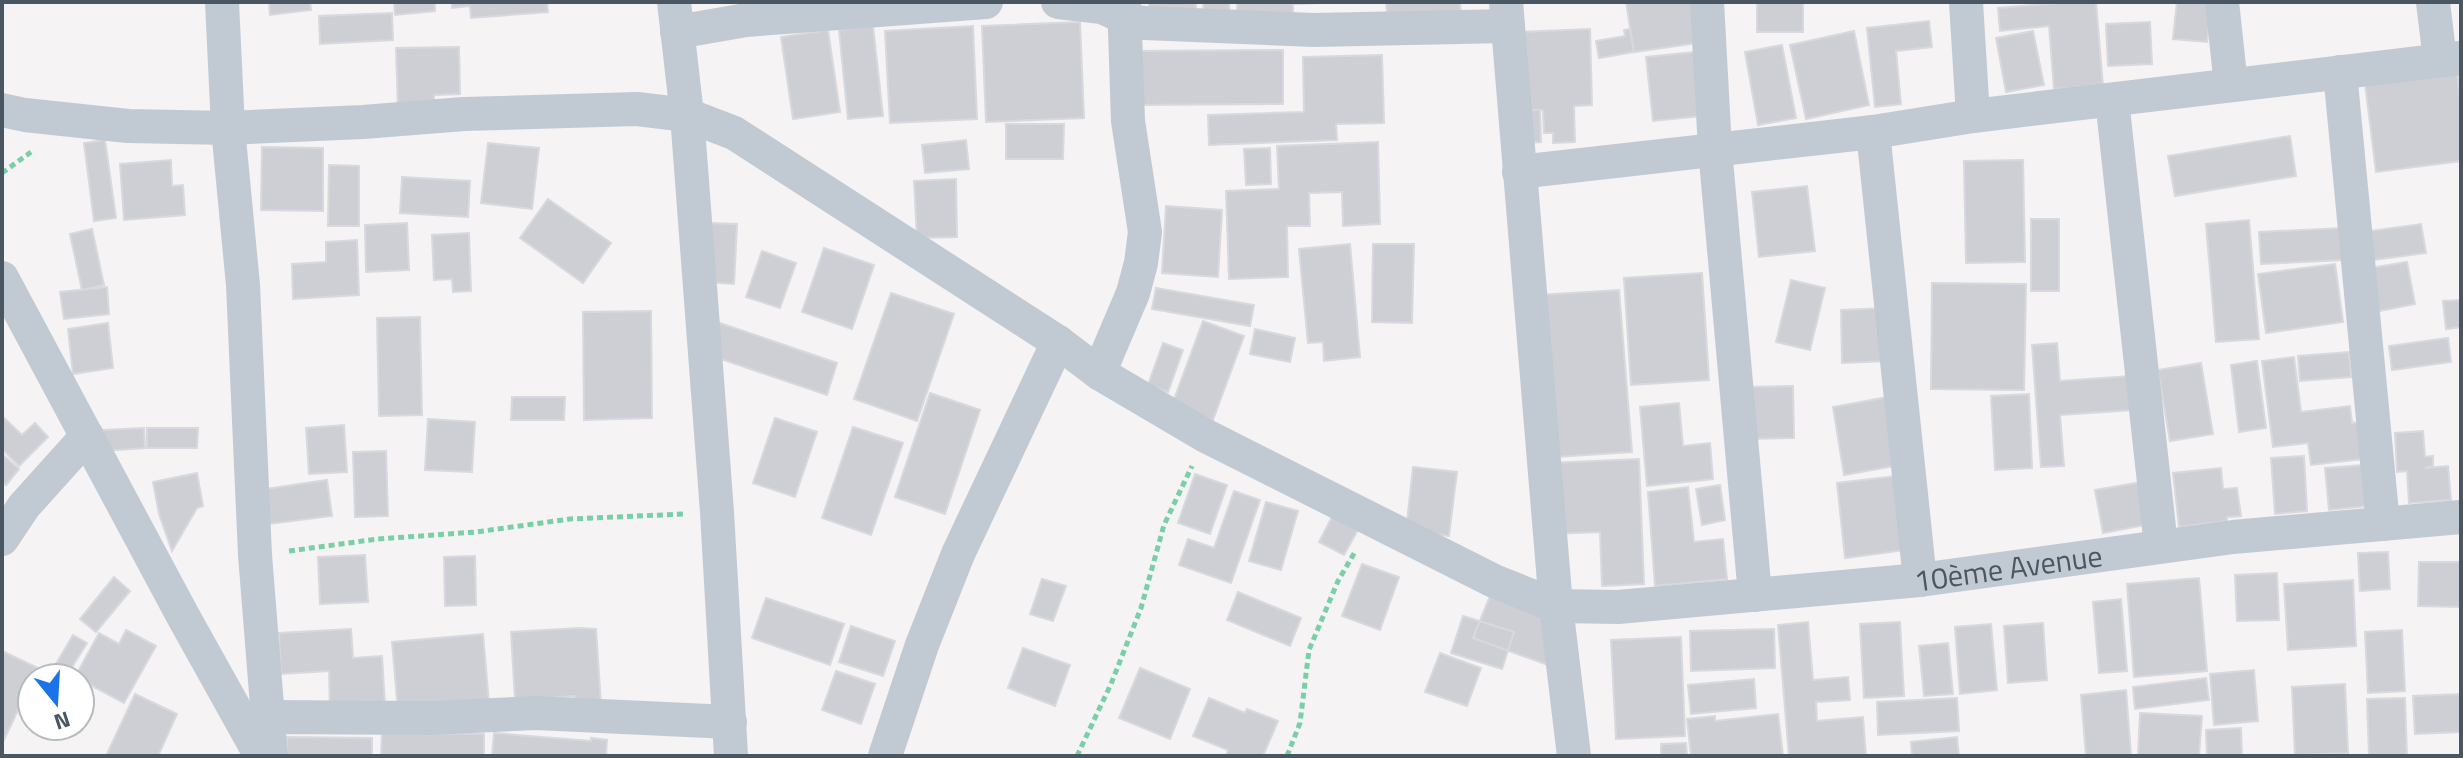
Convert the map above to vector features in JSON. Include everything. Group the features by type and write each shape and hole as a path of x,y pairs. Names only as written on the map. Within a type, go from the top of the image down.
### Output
{"street":[{"path":"222,2 228,128 243,285 255,555 271,756"},
{"path":"731,756 717,512 687,115 675,17 746,20 986,2"},
{"path":"1058,2 1124,10 1135,22 1314,30 1507,14 1556,606 1574,756"},
{"path":"1707,2 1715,149 1755,595"},
{"path":"1966,2 1973,116"},
{"path":"2222,2 2231,85"},
{"path":"1519,172 1873,132 1973,116 2450,59 2433,2"},
{"path":"1099,373 1133,293 1145,232 1128,121 1124,10"},
{"path":"2340,72 2383,524"},
{"path":"2112,100 2161,546"},
{"path":"2,110 128,126 228,128 464,114 637,109 687,115 734,133 1058,342 1099,373 1206,436 1494,581 1556,606"},
{"path":"1873,132 1920,580"},
{"path":"2,278 261,756"},
{"path":"885,756 922,645 958,554 1058,342"},
{"path":"2,539 24,506 87,436"},
{"name":"10ème Avenue","path":"1556,606 1618,607 1920,580 2161,546 2461,517"},
{"path":"267,717 430,718 536,713 730,722"}],"path":[{"path":"1077,756 1111,684 1141,608 1164,525 1206,436"},
{"path":"255,555 570,519 717,512"},
{"path":"1287,756 1300,723 1309,650 1338,581 1372,521"}],"building":[{"path":"269,2 310,2 311,10 270,15"},
{"path":"394,2 435,2 435,11 395,15"},
{"path":"452,2 547,2 548,12 471,18 470,6 452,8"},
{"path":"1149,2 1196,2 1196,17 1149,19"},
{"path":"1203,2 1229,2 1230,17 1204,18"},
{"path":"1237,2 1319,3 1293,4 1293,18 1237,20"},
{"path":"1386,2 1460,2 1461,18 1388,24"},
{"path":"1626,2 1699,2 1705,42 1634,52"},
{"path":"1757,2 1803,2 1803,32 1757,32"},
{"path":"2096,2 2103,86 2054,89 2049,26 2000,31 1998,8"},
{"path":"2177,2 2212,2 2207,42 2173,39"},
{"path":"392,13 393,40 320,44 319,16"},
{"path":"1929,21 1932,47 1896,51 1901,104 1875,107 1867,28"},
{"path":"1080,22 1084,118 986,122 982,26"},
{"path":"2150,22 2152,64 2108,66 2106,24"},
{"path":"873,26 883,116 848,119 839,30"},
{"path":"973,26 977,119 890,123 885,31"},
{"path":"1590,29 1592,105 1574,106 1575,142 1553,143 1553,133 1544,133 1543,110 1521,110 1519,32"},
{"path":"1630,29 1634,52 1599,58 1596,41 1625,36 1624,30"},
{"path":"828,30 840,112 793,119 781,37"},
{"path":"1854,31 1869,105 1806,119 1790,45"},
{"path":"2033,31 2044,85 2006,92 1996,38"},
{"path":"1782,45 1796,118 1758,125 1745,52"},
{"path":"459,47 460,94 434,95 434,109 398,111 396,48"},
{"path":"1283,50 1283,104 1132,105 1132,51"},
{"path":"1704,51 1711,115 1653,121 1646,57"},
{"path":"1382,55 1384,123 1336,124 1337,140 1209,145 1208,115 1304,112 1303,57"},
{"path":"2457,71 2461,106 2461,161 2376,172 2365,83"},
{"path":"1521,110 1540,110 1541,142 1522,143"},
{"path":"1006,124 1064,124 1063,159 1006,159"},
{"path":"2290,136 2296,176 2175,196 2168,156"},
{"path":"105,140 116,218 94,221 84,143"},
{"path":"966,140 969,169 925,173 922,145"},
{"path":"1378,142 1380,224 1343,226 1342,192 1309,193 1310,226 1287,226 1288,277 1229,279 1226,191 1279,189 1277,146"},
{"path":"488,143 539,148 532,209 481,203"},
{"path":"262,147 323,148 323,211 261,210"},
{"path":"1270,148 1271,184 1246,185 1244,149"},
{"path":"171,160 172,186 183,185 185,215 124,220 120,164"},
{"path":"2023,160 2025,262 1966,263 1964,161"},
{"path":"329,165 359,166 359,226 328,226"},
{"path":"402,177 470,181 468,217 400,213"},
{"path":"956,179 957,237 917,238 914,181"},
{"path":"1807,186 1815,251 1759,257 1752,192"},
{"path":"548,199 611,243 583,283 520,238"},
{"path":"1166,206 1222,210 1218,277 1162,273"},
{"path":"2031,219 2059,219 2059,291 2031,291"},
{"path":"2249,220 2259,339 2216,342 2206,224"},
{"path":"407,223 409,270 366,272 365,225"},
{"path":"708,223 737,224 734,284 705,282"},
{"path":"2421,224 2426,253 2374,260 2370,231"},
{"path":"2343,228 2344,260 2261,264 2259,232"},
{"path":"92,229 104,285 82,290 70,234"},
{"path":"469,233 471,291 453,292 452,279 434,280 432,235"},
{"path":"357,240 359,295 293,299 292,264 326,262 326,242"},
{"path":"1350,244 1360,357 1324,361 1323,342 1308,343 1299,249"},
{"path":"1373,244 1414,244 1412,323 1372,322"},
{"path":"824,248 874,265 852,329 802,312"},
{"path":"762,251 796,263 780,308 746,297"},
{"path":"2407,262 2415,304 2379,311 2370,268"},
{"path":"2335,264 2343,322 2266,333 2258,274"},
{"path":"1702,273 1709,380 1631,385 1624,278"},
{"path":"1791,280 1825,288 1810,350 1776,342"},
{"path":"1932,283 2026,284 2024,390 1931,389"},
{"path":"107,287 109,314 64,319 60,292"},
{"path":"1156,288 1254,305 1250,326 1152,309"},
{"path":"1619,290 1632,452 1555,457 1539,295"},
{"path":"891,293 954,314 917,421 854,399"},
{"path":"2461,300 2461,327 2446,329 2443,301"},
{"path":"1887,308 1888,361 1842,363 1841,310"},
{"path":"651,311 652,418 584,420 583,312"},
{"path":"420,317 422,415 379,416 377,318"},
{"path":"1203,321 1244,336 1213,420 1172,405"},
{"path":"108,323 113,368 73,374 68,329"},
{"path":"720,323 837,363 827,395 709,355"},
{"path":"1255,329 1295,338 1290,362 1250,354"},
{"path":"2448,338 2451,362 2392,370 2389,346"},
{"path":"1163,343 1183,350 1168,392 1148,385"},
{"path":"2057,343 2060,381 2130,376 2133,410 2060,415 2064,466 2041,467 2032,345"},
{"path":"2349,352 2351,377 2300,381 2298,356"},
{"path":"2294,357 2301,412 2350,406 2352,423 2366,421 2371,458 2311,465 2308,443 2273,447 2262,361"},
{"path":"2257,361 2266,428 2239,432 2231,365"},
{"path":"2201,363 2213,434 2170,441 2158,370"},
{"path":"1793,386 1794,438 1751,439 1749,387"},
{"path":"930,393 980,410 945,514 895,497"},
{"path":"2029,394 2032,468 1995,470 1991,396"},
{"path":"512,397 565,397 564,420 511,420"},
{"path":"1888,397 1900,465 1844,475 1833,407"},
{"path":"1679,403 1683,446 1710,443 1713,479 1647,486 1640,407"},
{"path":"3,417 22,435 35,423 48,437 19,466 2,449"},
{"path":"775,418 817,432 795,497 753,483"},
{"path":"428,419 475,422 472,472 425,470"},
{"path":"344,425 347,472 309,474 306,428"},
{"path":"853,427 903,443 871,535 822,518"},
{"path":"144,428 145,448 103,451 103,430"},
{"path":"147,428 198,428 197,448 147,448"},
{"path":"2423,431 2425,457 2433,456 2433,466 2425,468 2448,466 2451,500 2409,503 2407,471 2397,472 2395,433"},
{"path":"386,451 388,516 355,517 353,452"},
{"path":"2,454 19,469 6,485 2,482"},
{"path":"2304,456 2307,511 2275,514 2271,458"},
{"path":"1639,459 1644,584 1602,586 1600,532 1552,534 1549,463"},
{"path":"2364,465 2368,506 2329,510 2325,468"},
{"path":"1413,467 1457,472 1449,536 1406,531"},
{"path":"2221,468 2223,489 2237,488 2241,516 2227,517 2227,521 2179,527 2173,473"},
{"path":"197,473 203,506 197,508 172,551 159,514 153,482"},
{"path":"1195,474 1227,485 1210,534 1178,523"},
{"path":"1905,475 1913,549 1845,558 1837,483"},
{"path":"327,480 332,516 269,524 265,489"},
{"path":"2142,482 2150,524 2103,533 2095,490"},
{"path":"1720,485 1725,520 1702,525 1696,489"},
{"path":"1688,487 1694,542 1723,539 1727,579 1655,586 1648,492"},
{"path":"1234,491 1260,500 1231,583 1179,565 1188,539 1214,548"},
{"path":"1266,502 1298,511 1281,570 1249,561"},
{"path":"1335,511 1360,526 1344,555 1319,542"},
{"path":"2388,552 2390,589 2360,591 2358,553"},
{"path":"365,555 368,602 320,604 318,557"},
{"path":"475,556 476,605 445,606 444,557"},
{"path":"2419,562 2461,562 2461,607 2418,606"},
{"path":"1362,564 1399,577 1380,630 1342,616"},
{"path":"2277,573 2279,620 2237,621 2235,575"},
{"path":"114,577 130,591 96,632 80,619"},
{"path":"2199,578 2207,671 2134,677 2127,584"},
{"path":"1042,579 1066,586 1053,621 1030,614"},
{"path":"2353,580 2356,646 2288,650 2284,584"},
{"path":"1238,592 1301,618 1290,646 1227,620"},
{"path":"1490,596 1542,613 1548,665 1473,638"},
{"path":"766,598 844,624 830,665 752,638"},
{"path":"2121,599 2127,671 2099,673 2093,602"},
{"path":"1463,616 1514,632 1502,669 1451,653"},
{"path":"1808,622 1813,680 1848,677 1850,700 1816,702 1817,721 1863,717 1866,756 1789,756 1778,625"},
{"path":"1900,622 1904,696 1864,698 1860,624"},
{"path":"2043,623 2047,680 2008,683 2004,626"},
{"path":"1991,624 1997,690 1960,694 1955,627"},
{"path":"851,626 895,641 883,676 839,662"},
{"path":"351,629 353,658 382,656 385,705 330,707 329,671 281,674 279,633"},
{"path":"596,629 601,705 575,706 575,696 515,700 511,632"},
{"path":"1774,629 1775,668 1691,671 1690,631"},
{"path":"126,630 156,646 124,703 96,688 96,662 83,662 99,633 119,644"},
{"path":"2402,630 2405,691 2368,693 2365,632"},
{"path":"483,634 489,703 398,711 392,642"},
{"path":"73,635 87,643 75,662 57,662"},
{"path":"1681,637 1685,736 1616,739 1611,640"},
{"path":"1948,643 1953,694 1924,696 1919,646"},
{"path":"1023,648 1070,665 1055,706 1008,688"},
{"path":"2,651 25,662 16,662 16,714 2,744"},
{"path":"1440,653 1481,668 1467,706 1425,692"},
{"path":"1140,668 1190,689 1170,739 1119,718"},
{"path":"2254,670 2258,721 2214,725 2210,674"},
{"path":"836,671 875,684 861,724 822,710"},
{"path":"2206,678 2209,700 2135,709 2133,687"},
{"path":"1754,679 1756,708 1691,714 1688,685"},
{"path":"2345,684 2348,753 2295,755 2292,687"},
{"path":"2126,690 2131,755 2086,756 2081,695"},
{"path":"135,694 177,714 158,756 106,756"},
{"path":"2461,694 2461,732 2415,734 2413,696"},
{"path":"1209,698 1245,713 1247,709 1278,721 1263,756 1226,756 1228,750 1193,736"},
{"path":"1957,698 1959,731 1878,735 1877,702"},
{"path":"2405,698 2407,756 2369,756 2367,699"},
{"path":"2140,713 2202,716 2199,756 2138,756"},
{"path":"1778,714 1783,756 1691,756 1687,719 1715,716 1715,721"},
{"path":"2241,728 2242,756 2207,756 2206,730"},
{"path":"382,733 484,734 484,756 381,756"},
{"path":"494,733 607,740 606,756 492,756"},
{"path":"287,737 372,738 372,756 287,756"},
{"path":"1957,737 1959,756 1912,756 1911,742"},
{"path":"1686,743 1687,756 1661,756 1661,744"}]}
